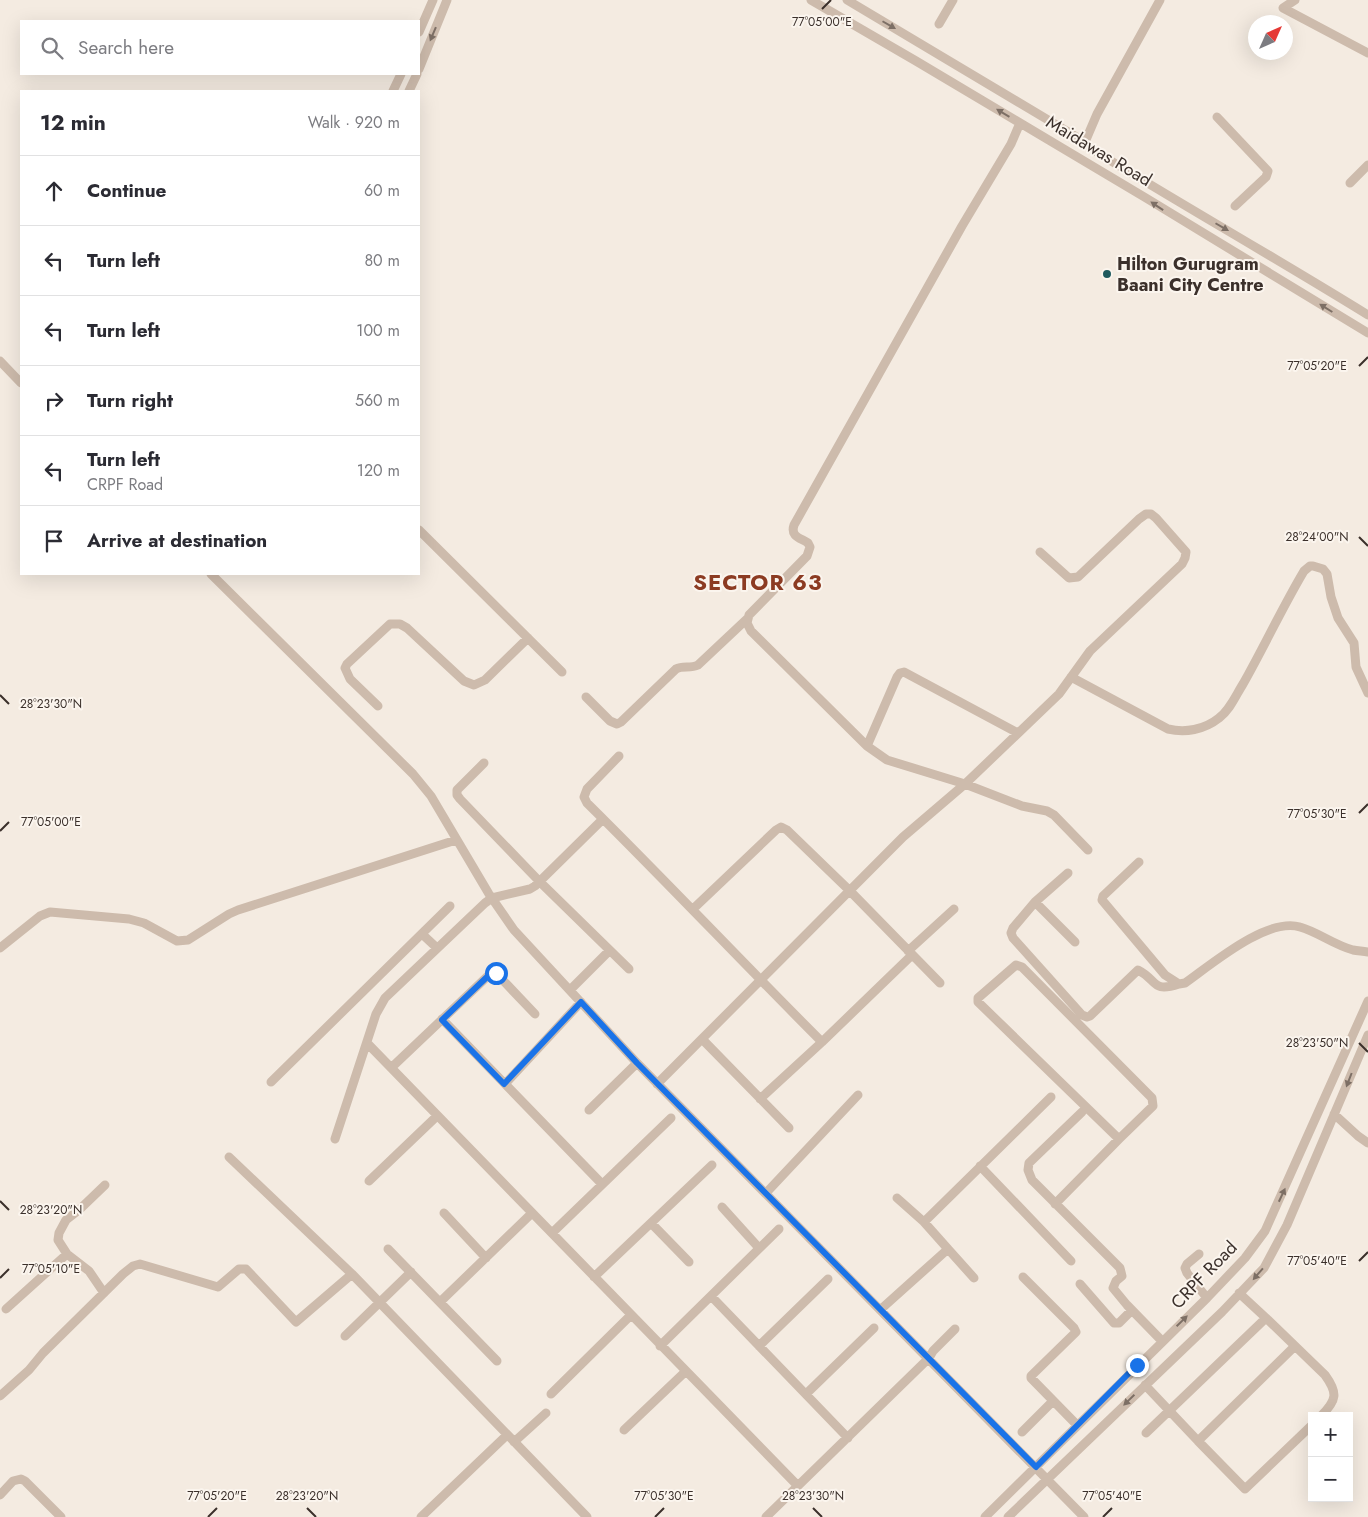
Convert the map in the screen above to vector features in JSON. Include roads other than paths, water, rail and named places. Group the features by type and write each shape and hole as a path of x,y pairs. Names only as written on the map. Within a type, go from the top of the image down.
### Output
{"street":[{"path":"420,30 432,0"},
{"path":"420,67 447,0"},
{"name":"Maidawas Road","path":"811,0 1020,123 1368,333"},
{"name":"Maidawas Road","path":"847,0 1085,142 1090,148 1178,202 1278,259 1368,315"},
{"path":"939,24 953,0"},
{"path":"1085,142 1097,114 1160,0"},
{"path":"1295,0 1283,8 1368,52"},
{"path":"393,90 401,75"},
{"path":"409,90 417,75"},
{"path":"1216,116 1268,170 1266,177 1236,206"},
{"path":"586,697 610,721 617,724 621,722 680,666 693,668 698,665 748,618 754,609 807,556 810,547 808,543 798,539 794,534 794,525 898,343 962,226 1011,144 1020,123"},
{"path":"1350,183 1368,166"},
{"path":"1172,216 1178,202"},
{"path":"0,360 20,382"},
{"path":"657,1084 903,837 965,784 1058,694 1090,651 1182,564 1186,552 1167,530 1150,514 1146,514 1131,525 1078,577 1069,578 1040,552"},
{"path":"420,531 562,672"},
{"path":"1071,677 1168,729 1185,732 1216,721 1230,706 1264,648 1306,568 1313,566 1323,569 1327,574 1331,597 1338,618 1354,643 1356,667 1368,693"},
{"path":"212,575 413,774 431,796 456,840 514,930 637,1063 1048,1478 1084,1517"},
{"path":"748,618 748,626 751,631 867,746 887,760 965,784 1022,806 1048,811 1088,850"},
{"path":"378,706 350,679 345,668 390,624 400,624 407,628 464,682 474,685 484,680 528,638"},
{"path":"867,746 900,672 904,672 1018,733"},
{"path":"619,756 584,793 587,803 822,1042"},
{"path":"484,763 460,786 457,795 540,882 629,969"},
{"path":"335,1139 379,1005 436,948 492,898 530,888 540,882 603,819"},
{"path":"693,909 781,827 787,830 849,890 940,983"},
{"path":"0,948 40,916 50,912 129,919 144,924 178,941 188,940 238,910 456,840"},
{"path":"1139,862 1103,896 1102,900 1166,975 1179,984"},
{"path":"1068,873 1036,902 1013,928 1011,933 1013,938 1082,1015 1086,1017 1090,1016 1138,970 1160,988 1185,983 1246,940 1265,931 1287,926 1298,926 1353,950 1368,952"},
{"path":"1036,902 1075,942"},
{"path":"271,1082 450,906"},
{"path":"760,1099 822,1042 954,908"},
{"path":"422,934 436,948"},
{"path":"570,990 609,951"},
{"path":"1055,1204 1118,1138 1153,1106 1152,1098 1022,967 1016,965 978,998 979,1005 1118,1138"},
{"path":"391,1068 492,973 496,973 536,1014"},
{"name":"CRPF Road","path":"985,1517 1207,1298 1245,1258 1265,1232 1368,1001"},
{"path":"504,1084 581,1002"},
{"path":"442,1020 602,1184"},
{"path":"1008,1517 1264,1268 1287,1225 1368,1035"},
{"path":"702,1039 789,1128"},
{"path":"367,1043 798,1486"},
{"path":"589,1110 637,1063"},
{"path":"766,1193 858,1095"},
{"path":"924,1222 1050,1097"},
{"path":"1082,1112 1029,1163 1028,1170 1032,1180 1120,1268 1122,1276 1116,1281 1113,1288 1162,1341"},
{"path":"1334,1114 1368,1143"},
{"path":"369,1181 438,1116"},
{"path":"552,1233 671,1118"},
{"path":"229,1157 352,1274 587,1517"},
{"path":"594,1277 712,1165"},
{"path":"980,1166 1071,1261"},
{"path":"104,1293 90,1271 67,1254 58,1240 61,1227 66,1220 105,1186"},
{"path":"897,1198 924,1222 974,1278"},
{"path":"722,1207 759,1248"},
{"path":"444,1213 486,1258"},
{"path":"440,1302 532,1213"},
{"path":"651,1223 689,1262"},
{"path":"660,1346 779,1228"},
{"path":"388,1249 497,1361"},
{"path":"880,1310 948,1250"},
{"path":"6,1310 67,1254"},
{"path":"1199,1254 1187,1264 1186,1268 1187,1273 1207,1298"},
{"path":"0,1396 29,1370 43,1353 133,1266 140,1264 218,1287 242,1269 246,1269 296,1322 352,1274"},
{"path":"345,1336 411,1272"},
{"path":"1023,1277 1076,1332 1031,1378 1077,1425"},
{"path":"759,1346 828,1279"},
{"path":"1080,1284 1114,1323 1119,1323 1132,1310"},
{"path":"1239,1293 1325,1375 1334,1392 1334,1401 1324,1412"},
{"path":"710,1296 848,1438"},
{"path":"551,1394 631,1315"},
{"path":"1146,1433 1266,1318"},
{"path":"806,1394 874,1328"},
{"path":"772,1515 798,1486 929,1358 933,1351 955,1329"},
{"path":"1198,1441 1295,1346"},
{"path":"624,1430 685,1372"},
{"path":"1145,1385 1245,1489 1308,1429"},
{"path":"1022,1432 1053,1402"},
{"path":"514,1442 546,1412"},
{"path":"420,1517 507,1435"},
{"path":"0,1495 13,1481 21,1479 61,1517"}],"place":[{"name":"Hilton Gurugram Baani City Centre","path":"1107,274"}],"district":[{"name":"SECTOR 63","path":"758,582"}]}
